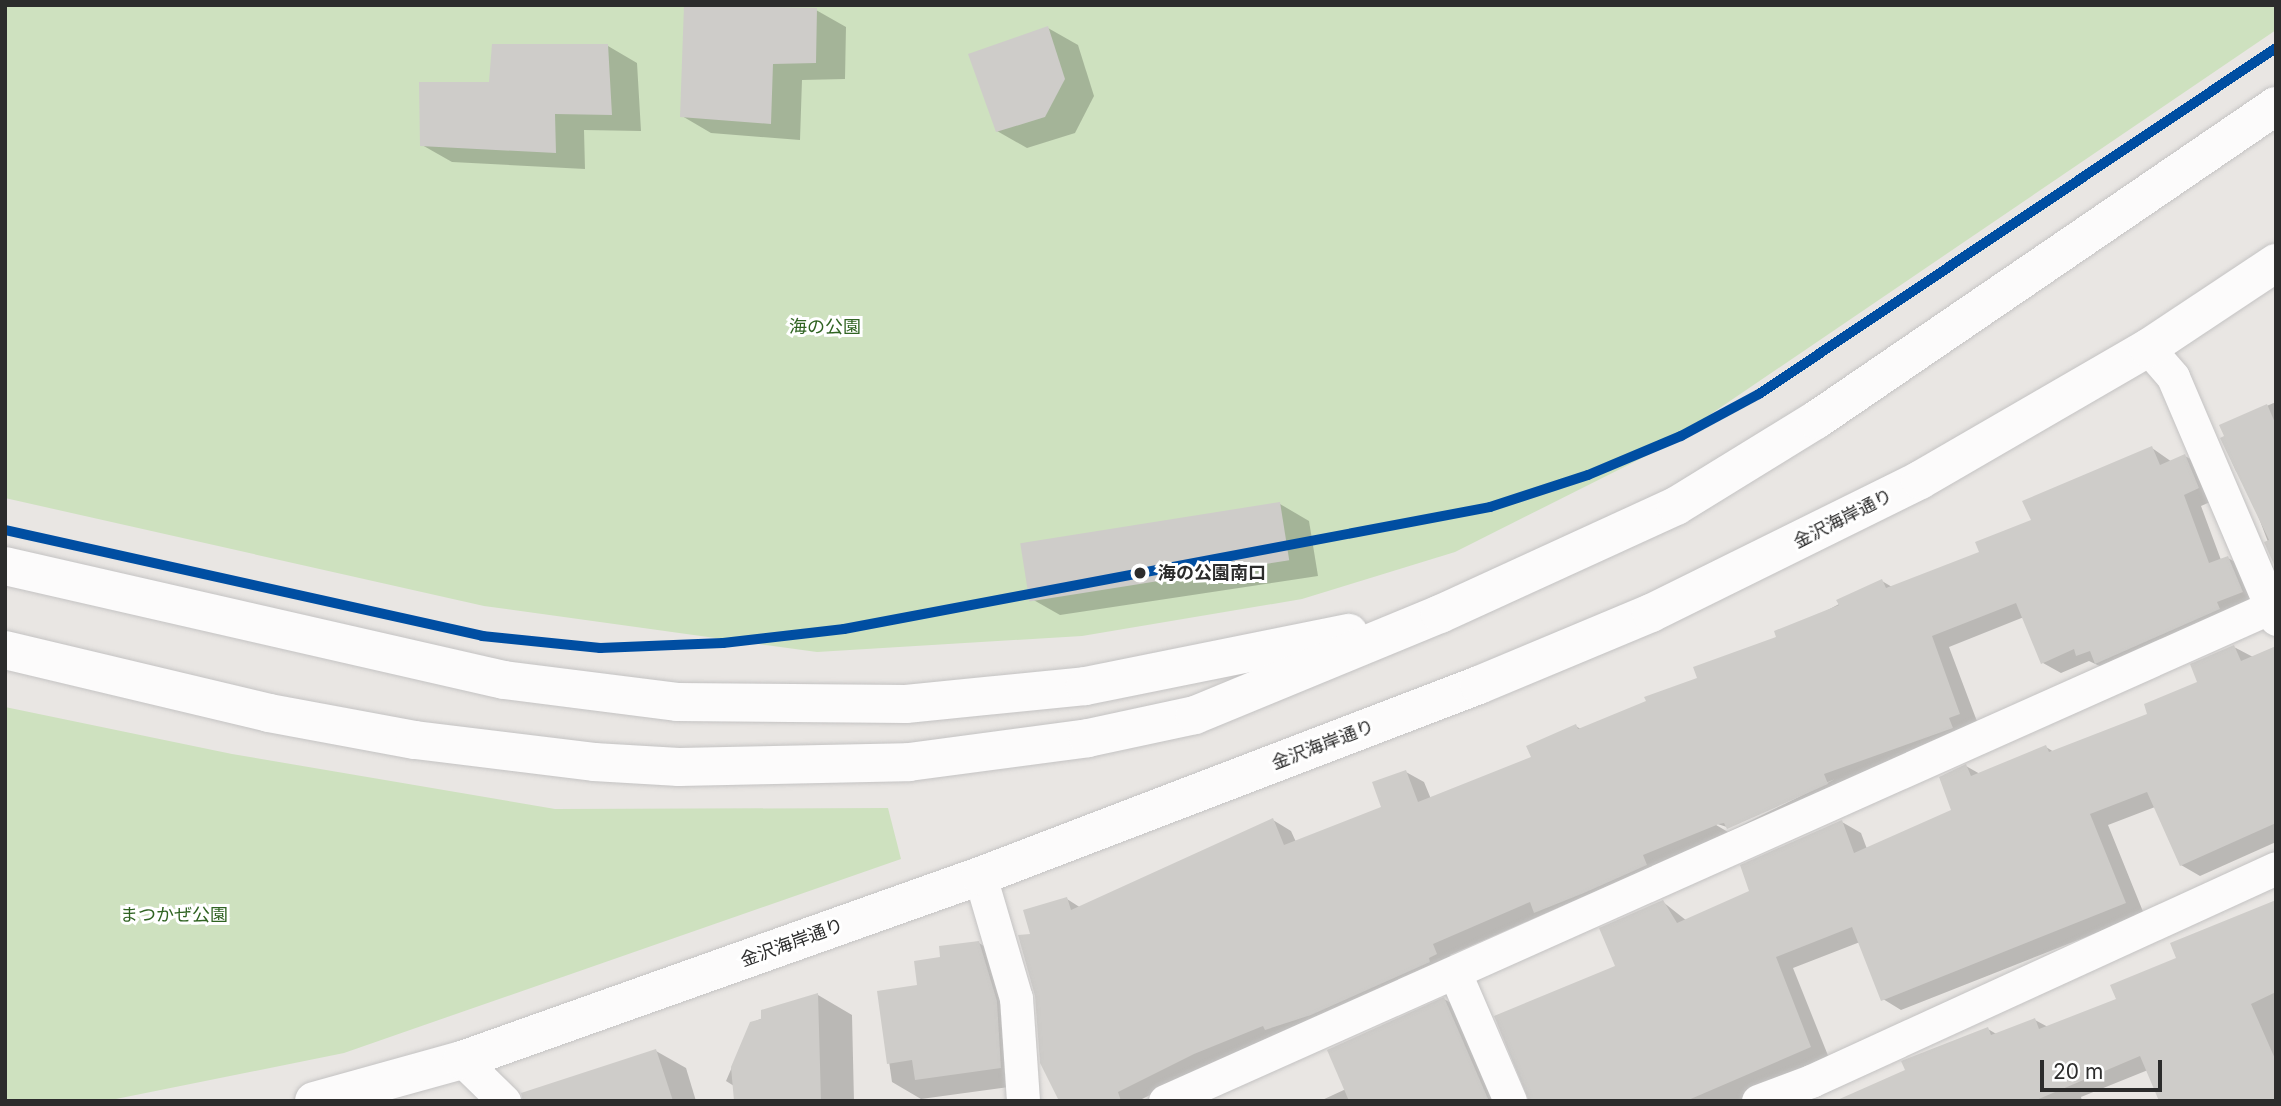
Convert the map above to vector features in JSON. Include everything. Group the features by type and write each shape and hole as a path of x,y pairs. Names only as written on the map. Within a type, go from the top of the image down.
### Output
{"street":[{"path":"5,650 270,713 415,740 594,762 764,768 976,754 1088,738 1195,715 1440,614 1676,506 1816,420 2276,106"},
{"name":"金沢海岸通り","path":"314,1101 462,1060 979,876 1479,685 1651,613 1920,481 2148,348 2276,263"},
{"path":"1165,1101 2273,613 2173,377 2148,348"},
{"path":"5,566 505,680 592,694 760,705 906,704 1084,686 1440,614"},
{"path":"1758,1101 1816,1091 2276,868"},
{"path":"979,876 1016,998 1023,1101"},
{"path":"1455,973 1510,1101"},
{"path":"462,1060 504,1101"}],"green space":[{"name":"海の公園","path":"5,5 2276,5 2276,30 1658,450 1455,552 1302,599 1082,636 817,652 484,606 5,498"},
{"name":"まつかぜ公園","path":"5,707 232,754 555,809 888,808 901,859 344,1053 106,1101 5,1101"}],"building":[{"path":"684,5 817,8 816,63 773,64 771,124 680,117"},
{"path":"1048,26 1065,79 1045,117 996,132 968,54"},
{"path":"492,44 608,44 612,115 555,114 556,153 420,146 419,82 489,82"},
{"path":"2267,404 2276,425 2276,569 2264,542 2269,540 2220,438 2224,436 2219,425"},
{"path":"2152,446 2160,465 2185,454 2199,488 2184,495 2209,563 2228,556 2243,592 2217,602 2220,609 2095,664 2090,651 2076,656 2074,649 2041,664 2016,603 1932,636 1960,714 1949,718 1953,728 1824,774 1828,784 1727,829 1724,823 1719,824 1643,855 1647,865 1584,893 1534,913 1530,902 1433,944 1437,954 1429,958 1430,962 1311,1015 1265,1030 1263,1026 1194,1054 1118,1092 1121,1101 1059,1101 1040,1063 1035,996 1018,935 1030,934 1023,910 1067,897 1071,910 1273,818 1284,845 1381,807 1372,782 1406,770 1418,802 1531,757 1526,746 1576,724 1578,729 1646,701 1644,697 1697,678 1693,667 1776,637 1774,631 1839,605 1836,600 1882,579 1886,588 1979,552 1975,542 2031,520 2022,501"},
{"path":"1280,502 1289,560 1029,601 1020,543"},
{"path":"2234,645 2241,661 2276,646 2276,823 2180,866 2147,792 2090,814 2126,903 1881,1001 1852,927 1776,957 1811,1047 1686,1101 1529,1101 1494,1016 1615,966 1599,928 1663,900 1677,923 1749,891 1740,865 1842,820 1854,853 1951,810 1939,777 1966,764 1971,776 2046,745 2049,752 2147,714 2144,704 2197,682 2190,664"},
{"path":"2276,900 2276,992 2251,1004 2276,1061 2276,1101 2159,1101 2140,1056 2034,1101 1835,1101 1905,1070 1901,1061 1988,1027 1991,1035 2035,1018 2039,1029 2116,999 2110,985 2176,958 2170,943"},
{"path":"979,941 997,1001 1001,1068 915,1080 912,1060 887,1064 877,991 917,985 914,961 940,957 939,946"},
{"path":"818,993 821,1101 734,1101 731,1067 750,1022 761,1019 761,1010"},
{"path":"1444,997 1489,1101 1349,1101 1327,1050"},
{"path":"656,1049 673,1101 523,1101 521,1093"}],"transit line":[{"path":"5,530 482,636 600,648 723,643 844,629 1490,507 1588,475 1681,436 1759,394 2276,48"}],"place":[{"name":"海の公園南口","path":"1140,573"}]}
